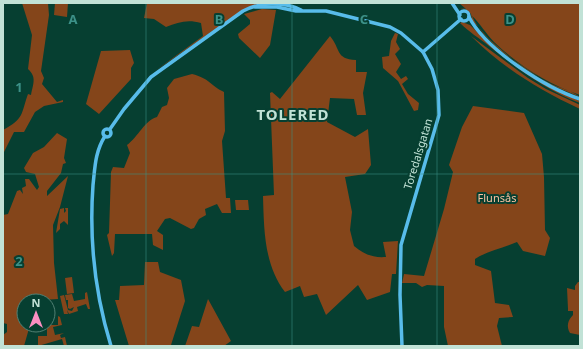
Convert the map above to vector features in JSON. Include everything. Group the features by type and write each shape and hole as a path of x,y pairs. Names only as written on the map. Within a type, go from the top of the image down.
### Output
{"street":[{"path":"452,3 460,14 461,19"},
{"name":"Toredalsgatan","path":"111,346 96,284 91,225 95,163 98,148 105,136 104,130 110,130 124,109 151,77 238,15 255,6 276,7 296,11 329,12 390,27 401,33 423,52 437,83 440,100 439,115 401,245 400,296 402,346"},
{"path":"455,6 468,14 478,30 497,49 519,66 551,86 580,99"},
{"path":"460,14 464,11"},
{"path":"465,21 469,17"},
{"path":"423,52 461,19"},
{"path":"461,19 478,30"}],"green space":[{"path":"22,3 48,3 49,15 41,71 44,78 42,84 57,102 63,100 63,102 44,106 35,112 24,132 14,132 4,152 3,130 15,123 21,115 28,94 31,95 33,84 33,75 28,69 32,35"},
{"path":"55,3 68,3 67,17 54,15"},
{"path":"147,3 263,3 240,12 155,71 203,36 201,23 192,21 183,22 166,27 154,19 144,18"},
{"path":"459,3 580,3 580,95 556,85 523,66 494,42 472,16 477,25 472,20 471,14 467,10 460,8 466,9"},
{"path":"262,9 276,10 270,45 260,58 239,38 238,34 250,24 250,20 244,14"},
{"path":"462,22 470,25 499,53 566,95 580,101 580,103 555,92 532,78 470,32 460,23"},
{"path":"480,29 510,57 485,36"},
{"path":"395,33 398,34 396,42 400,49 395,54 401,64 396,72 401,79 406,76 408,79 402,84 408,94 419,103 418,110 414,111 398,81 383,68 382,57 389,56 391,41"},
{"path":"330,36 341,55 345,58 356,60 356,72 367,72 363,93 366,115 357,115 354,99 330,98 327,122 355,137 368,129 371,165 365,174 345,177 352,212 350,230 354,246 368,255 386,257 383,242 398,241 396,274 392,274 390,292 367,300 358,285 326,315 317,294 304,297 300,286 285,292 278,281 266,246 263,196 274,195 270,93 272,92 280,99"},
{"path":"471,36 528,78 546,89 580,105 580,109 550,94 522,77 483,48"},
{"path":"130,50 134,63 131,68 131,79 99,114 86,104 101,51"},
{"path":"192,74 206,80 224,92 225,131 222,141 226,198 230,198 231,213 222,213 217,204 205,209 206,215 199,219 194,228 191,229 170,218 165,219 157,231 163,235 163,250 153,245 152,234 115,234 114,253 112,256 107,235 109,233 111,172 113,167 124,168 130,153 127,145 135,138 145,125 157,117 162,107 167,105 169,98 167,88 174,79"},
{"path":"540,78 574,93 580,97 549,84"},
{"name":"Flunsås","path":"473,106 524,113 542,154 545,230 550,238 545,256 523,251 517,242 475,259 475,265 491,271 495,303 509,305 513,317 499,318 497,326 502,346 448,346 444,327 444,286 427,285 422,287 416,283 402,283 404,274 424,276 444,209 453,172 449,165 462,127"},
{"path":"57,133 67,139 64,158 66,163 63,164 61,173 47,191 47,196 68,176 60,207 53,225 54,263 58,299 56,299 56,293 16,293 16,333 28,333 24,346 3,346 3,335 7,332 7,324 3,323 3,215 8,214 17,191 20,190 23,194 22,188 26,186 25,179 29,179 37,190 39,187 35,174 26,172 24,168 33,153 44,147"},
{"path":"235,200 248,200 249,210 236,210"},
{"path":"64,208 64,213 66,211 65,208 68,208 68,225 64,221 60,224 60,229 56,233 60,209"},
{"path":"145,262 158,262 160,272 181,280 185,301 171,345 174,346 129,346 115,300 119,300 120,286 144,285"},
{"path":"72,277 74,293 67,294 65,278"},
{"path":"578,282 580,282 580,335 570,333 568,326 573,315 573,311 568,311 567,288 575,290 575,286"},
{"path":"87,292 90,309 88,309 86,304 77,307 78,311 69,314 67,310 68,314 64,314 60,296 64,295 68,310 72,311 74,307 70,309 68,308 68,300 66,300 65,295 72,294 74,301 85,299 85,293"},
{"path":"208,299 231,341 224,346 185,346 192,326 199,327"},
{"path":"58,316 60,317 62,325 56,326 58,325"},
{"path":"47,333 54,333 55,335 64,333 60,335 61,338 65,337 67,346 64,346 62,339 38,346 38,336 47,336"}],"district":[{"name":"TOLERED","path":"293,115"}]}
